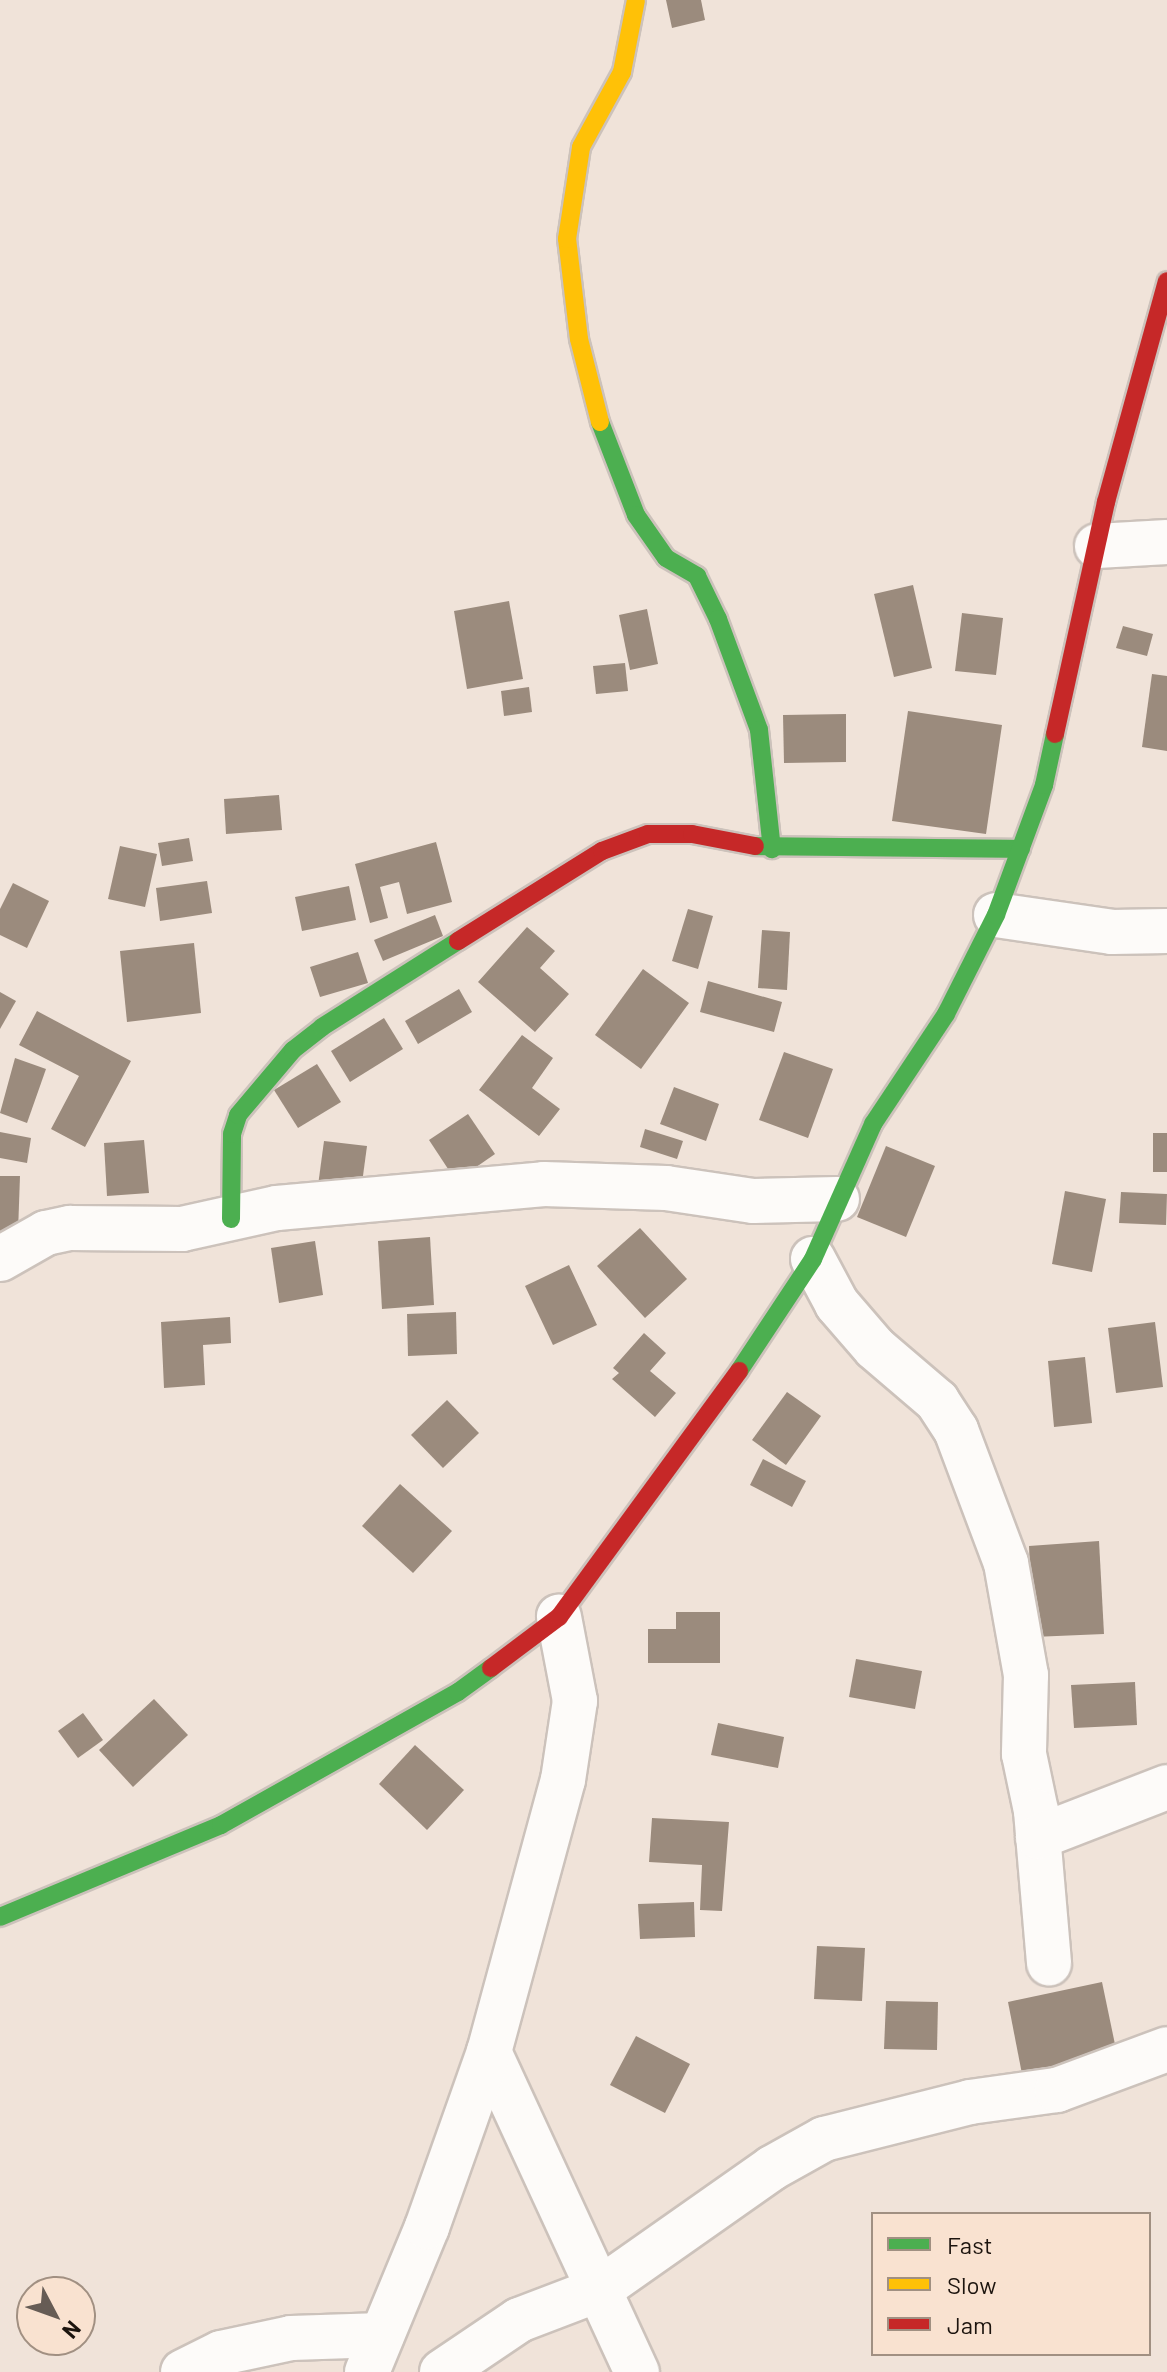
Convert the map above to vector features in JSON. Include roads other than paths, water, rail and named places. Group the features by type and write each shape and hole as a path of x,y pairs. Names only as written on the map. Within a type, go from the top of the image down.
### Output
{"street":[{"path":"636,0 622,72 581,147 573,190 567,239 579,339 605,444 636,515 666,558 697,576 718,619 759,730 772,849"},
{"path":"0,1917 221,1825 458,1692 559,1617 764,1336 813,1259 837,1199 873,1124 946,1014 996,915 1044,785 1097,546 1167,281"},
{"path":"1097,546 1167,542"},
{"path":"231,1219 232,1134 238,1115 293,1050 322,1027 602,851 648,834 692,834 772,849 1021,849"},
{"path":"996,915 1112,932 1167,931"},
{"path":"0,1259 46,1233 70,1228 182,1229 277,1208 544,1184 666,1188 753,1201 837,1199"},
{"path":"813,1259 837,1304 875,1348 937,1401 956,1430 1006,1563 1026,1675 1024,1754 1038,1837 1049,1963"},
{"path":"183,2372 221,2353 291,2338 375,2353 489,2052 563,1780 575,1701 559,1617"},
{"path":"1038,1837 1167,1787"},
{"path":"0,1892 55,1896"},
{"path":"442,2372 519,2320 600,2289 772,2168 824,2139 970,2102 1057,2090 1167,2049"},
{"path":"489,2052 637,2372"}]}
